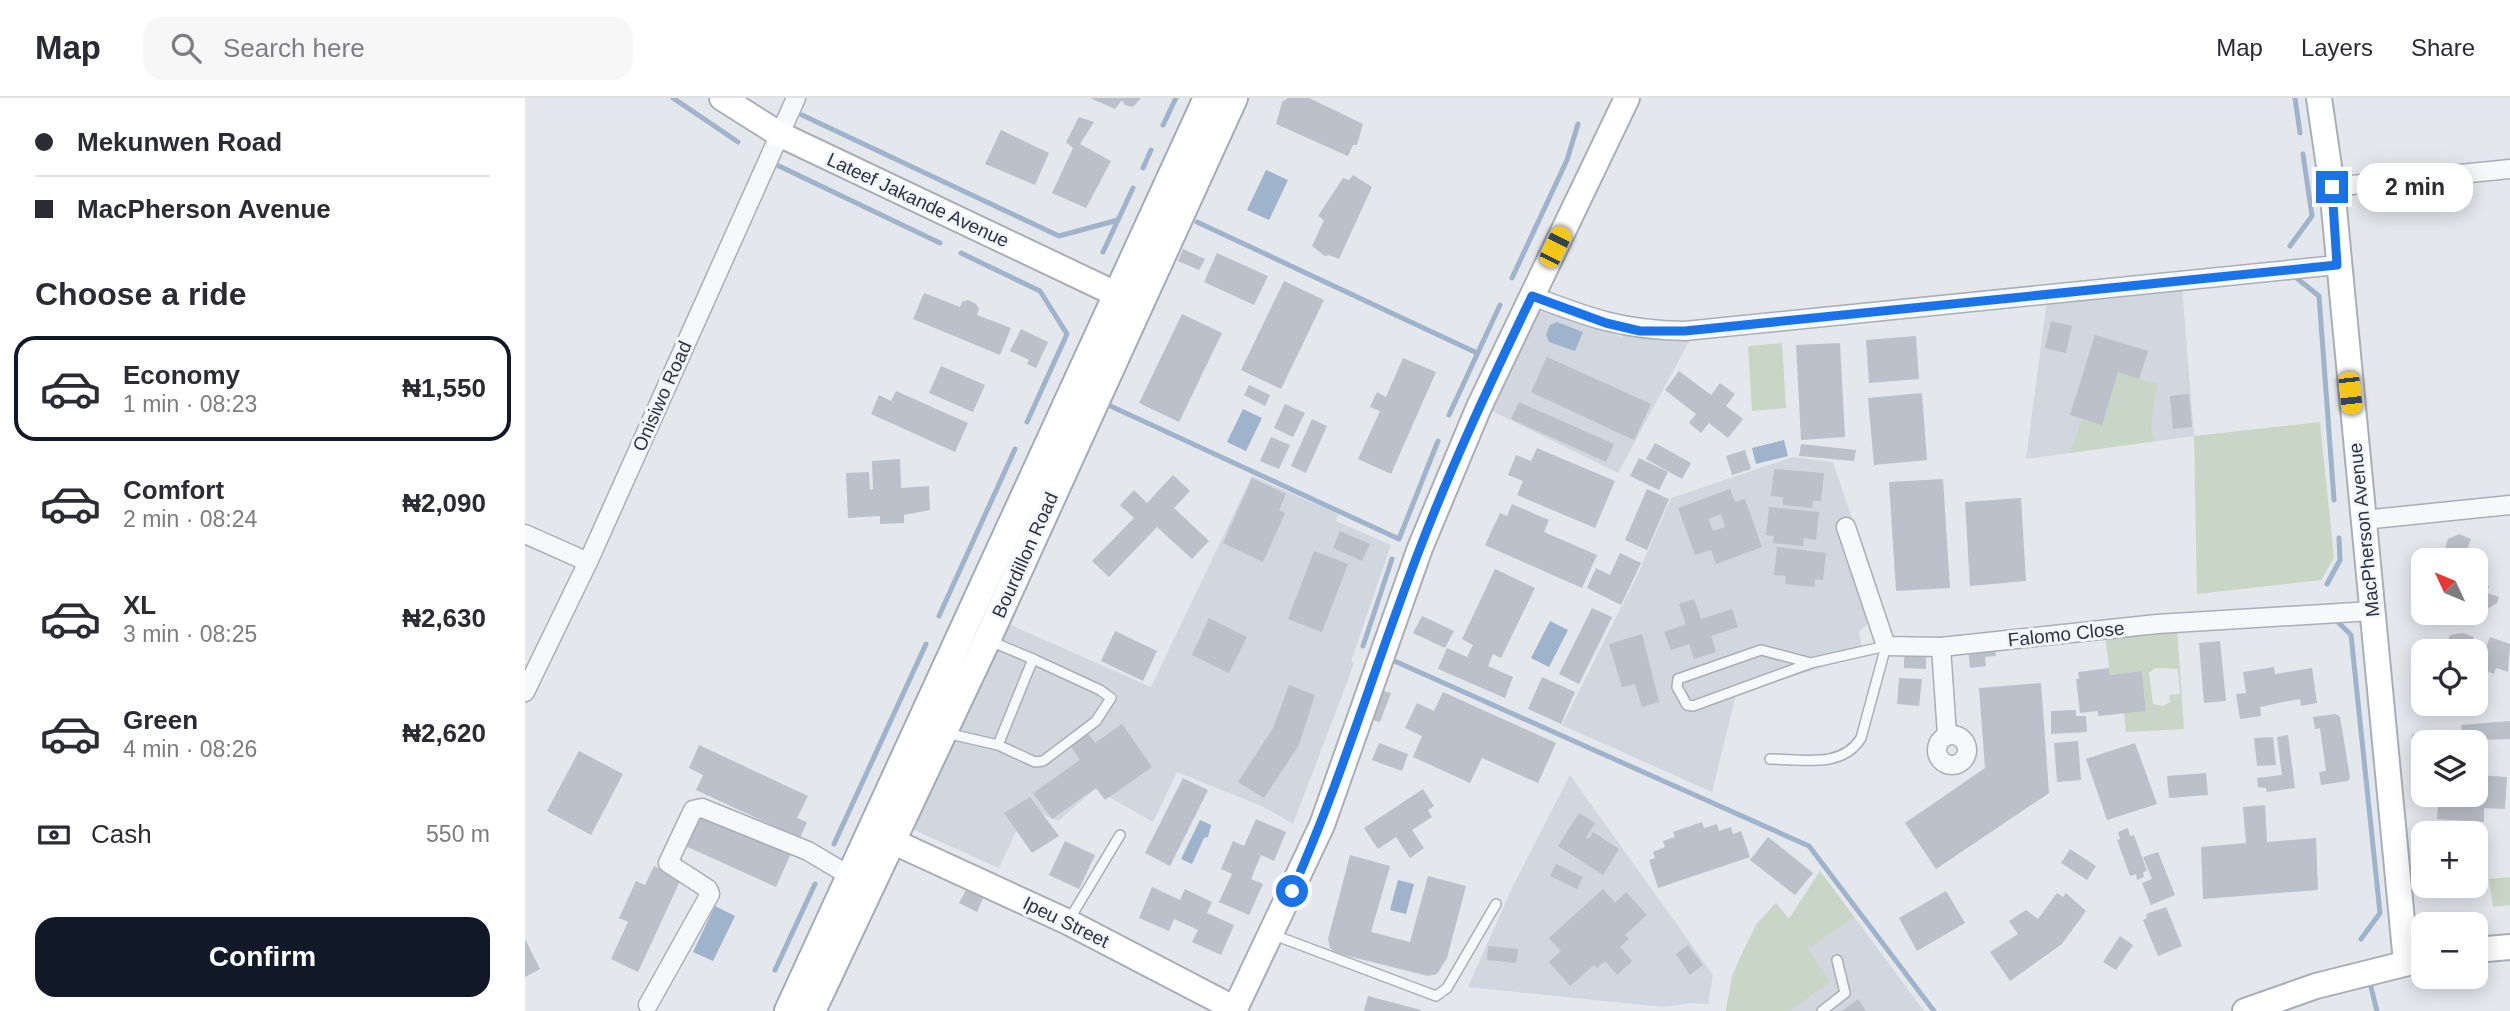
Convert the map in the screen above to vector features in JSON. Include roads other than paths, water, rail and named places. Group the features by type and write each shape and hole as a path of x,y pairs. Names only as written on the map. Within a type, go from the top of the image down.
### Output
{"main road":[{"name":"Bourdillon Road","path":"788,1011 1207,98"},
{"name":"Bourdillon Road","path":"812,1011 894,842 1234,98"}],"street":[{"name":"Lateef Jakande Avenue","path":"722,98 779,134 1118,295"},
{"name":"Onisiwo Road","path":"525,691 588,562 796,98"},
{"path":"1234,1010 1322,825 1420,548 1479,407 1627,98"},
{"name":"MacPherson Avenue","path":"2319,98 2332,187 2337,265 2372,611 2411,928"},
{"path":"2332,187 2510,169"},
{"path":"1532,296 1606,323 1640,331 1685,331 2337,265"},
{"path":"2363,520 2510,505"},
{"path":"1846,527 1886,646"},
{"path":"525,534 588,562"},
{"name":"Falomo Close","path":"1886,646 1941,648 2157,624 2372,611"},
{"path":"1941,648 1947,736"},
{"path":"648,1005 710,894 708,889 668,863 693,810 702,808 808,851 850,876"},
{"name":"Ipeu Street","path":"894,842 1068,922 1234,1010"},
{"path":"2488,949 2510,947"},
{"path":"2245,1011 2316,986 2411,962"}],"lane":[{"path":"944,732 998,745 1035,762 1043,761 1096,721 1111,698 1100,690 987,640"},
{"path":"1770,759 1839,759 1853,751 1861,738 1886,646 1811,663 1693,706 1687,705 1677,687 1678,679 1761,650 1771,650 1811,663"},
{"path":"998,745 1033,659"},
{"path":"1068,922 1119,835"},
{"path":"1272,934 1436,996 1447,988 1496,904"},
{"path":"1822,1011 1845,993 1837,960"}],"water":[{"path":"1266,170 1288,180 1269,220 1247,210"},
{"path":"1557,322 1583,332 1575,351 1549,342 1546,335 1550,325"},
{"path":"1243,409 1262,418 1246,451 1227,442"},
{"path":"1784,440 1788,456 1756,464 1752,448"},
{"path":"1550,621 1568,630 1549,667 1531,658"},
{"path":"1200,820 1211,825 1208,837 1204,838 1192,864 1181,859"},
{"path":"1398,880 1414,884 1406,914 1390,910"},
{"path":"715,906 735,916 713,961 693,952"}],"waterway":[{"path":"673,98 738,142"},
{"path":"1163,125 1176,98"},
{"path":"2295,98 2300,133"},
{"path":"802,115 1059,236 1118,220"},
{"path":"1512,278 1567,160 1578,124"},
{"path":"1143,168 1151,150"},
{"path":"2290,246 2312,216 2303,154"},
{"path":"779,166 940,243"},
{"path":"1103,252 1133,188"},
{"path":"1197,222 1477,353"},
{"path":"961,253 1040,291 1067,334 1027,422"},
{"path":"2294,276 2319,296 2334,500"},
{"path":"1449,415 1500,305"},
{"path":"1104,403 1399,539 1438,441"},
{"path":"939,616 1015,449"},
{"path":"2327,584 2340,560 2339,538"},
{"path":"1363,646 1392,559"},
{"path":"2334,618 2351,635 2380,913 2361,939"},
{"path":"834,844 926,644"},
{"path":"1390,659 1809,846 1934,1011"},
{"path":"775,970 815,884"},
{"path":"2369,979 2377,1011"}]}
